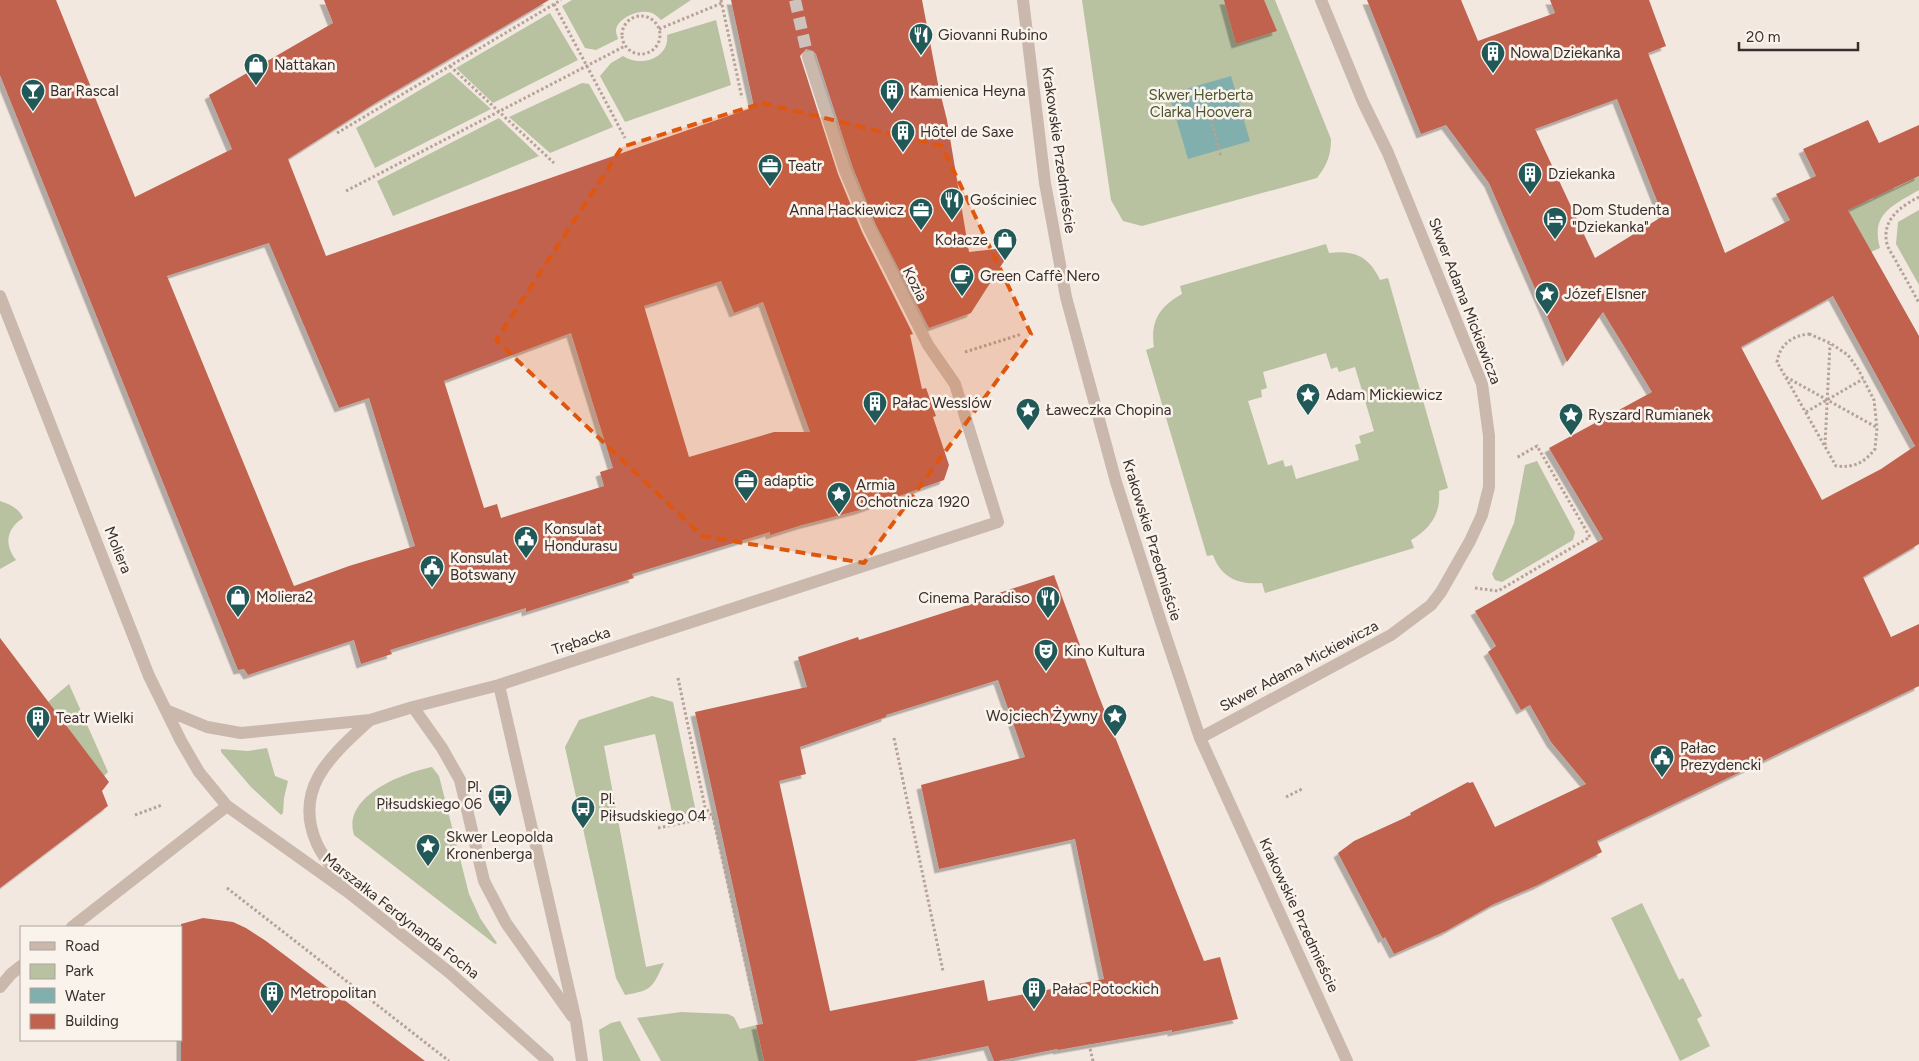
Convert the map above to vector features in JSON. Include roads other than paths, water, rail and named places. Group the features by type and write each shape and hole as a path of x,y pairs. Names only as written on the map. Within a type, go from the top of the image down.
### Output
{"street":[{"name":"Krakowskie Przedmieście","path":"1023,0 1045,183 1066,298 1116,482 1160,622 1200,738 1347,1061"},
{"name":"Skwer Adama Mickiewicza","path":"1200,738 1391,635 1431,605 1451,576 1482,515 1490,487 1488,427 1482,384 1388,153 1363,102 1321,0"},
{"name":"Kozia","path":"808,57 845,171 869,228 928,345 955,384 998,522"},
{"name":"Moliera","path":"0,296 149,676 199,772 227,806"},
{"name":"Trębacka","path":"166,710 207,727 241,733 370,720 499,685 998,522"},
{"path":"499,685 576,1021 582,1061"},
{"path":"413,707 442,748 460,780 484,881 506,923 576,1021"},
{"path":"348,892 318,845 310,823 309,802 315,783 336,752 370,720"},
{"path":"73,926 227,806"},
{"name":"Marszałka Ferdynanda Focha","path":"227,806 348,892 450,973 548,1061"},
{"path":"0,987 20,967"}],"water":[{"path":"1231,76 1250,141 1188,159 1169,94"}],"tunnel":[{"path":"795,0 808,57"}],"place":[{"name":"Giovanni Rubino","path":"921,56"},
{"name":"Nowa Dziekanka","path":"1493,74"},
{"name":"Nattakan","path":"256,86"},
{"name":"Bar Rascal","path":"33,112"},
{"name":"Kamienica Heyna","path":"892,112"},
{"name":"Hôtel de Saxe","path":"903,153"},
{"name":"Teatr","path":"770,187"},
{"name":"Dziekanka","path":"1530,195"},
{"name":"Gościniec","path":"952,221"},
{"name":"Anna Hackiewicz","path":"921,231"},
{"name":"Dom Studenta \"Dziekanka\"","path":"1555,240"},
{"name":"Kołacze","path":"1005,261"},
{"name":"Green Caffè Nero","path":"962,297"},
{"name":"Józef Elsner","path":"1547,315"},
{"name":"Adam Mickiewicz","path":"1308,416"},
{"name":"Pałac Wesslów","path":"875,424"},
{"name":"Ławeczka Chopina","path":"1028,431"},
{"name":"Ryszard Rumianek","path":"1571,436"},
{"name":"adaptic","path":"746,502"},
{"name":"Armia Ochotnicza 1920","path":"839,515"},
{"name":"Konsulat Hondurasu","path":"526,559"},
{"name":"Konsulat Botswany","path":"432,588"},
{"name":"Moliera2","path":"238,618"},
{"name":"Cinema Paradiso","path":"1048,619"},
{"name":"Kino Kultura","path":"1046,672"},
{"name":"Wojciech Żywny","path":"1115,737"},
{"name":"Teatr Wielki","path":"38,739"},
{"name":"Pałac Prezydencki","path":"1662,778"},
{"name":"Pl. Piłsudskiego 06","path":"500,817"},
{"name":"Pl. Piłsudskiego 04","path":"583,829"},
{"name":"Skwer Leopolda Kronenberga","path":"428,867"},
{"name":"Pałac Potockich","path":"1034,1010"},
{"name":"Metropolitan","path":"272,1014"}],"park label":[{"name":"Skwer Herberta Clarka Hoovera","path":"1201,104"}]}
